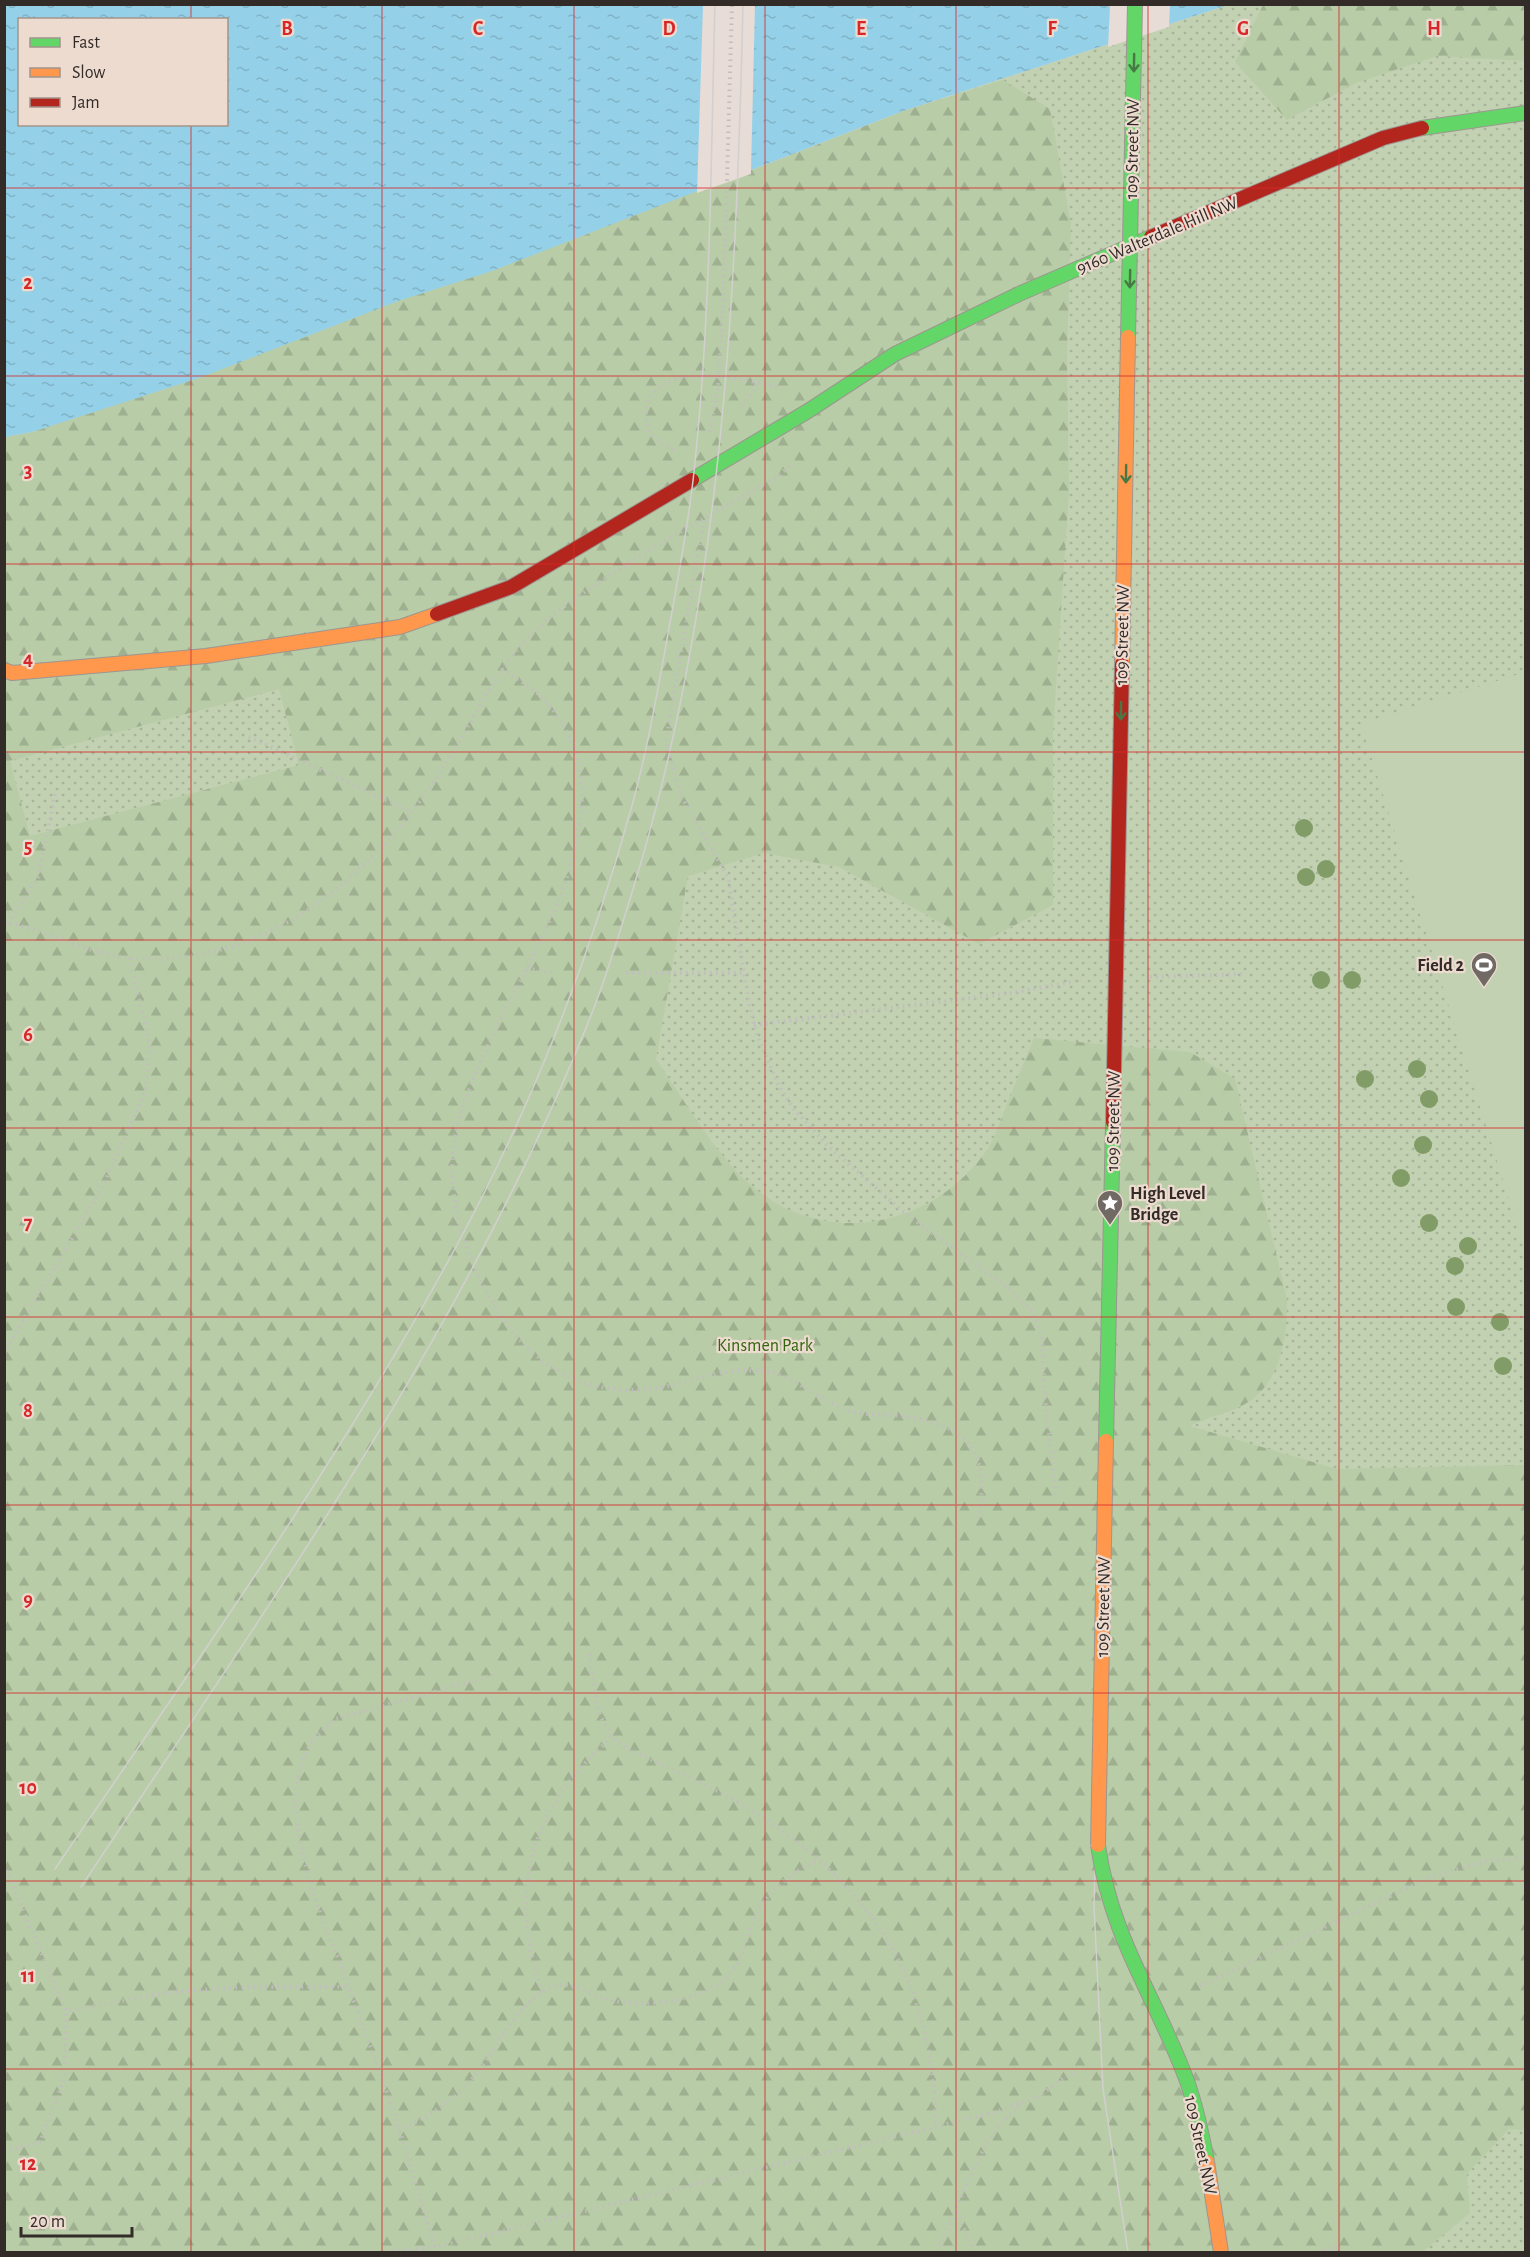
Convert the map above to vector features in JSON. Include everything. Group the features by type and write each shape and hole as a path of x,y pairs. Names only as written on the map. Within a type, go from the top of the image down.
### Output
{"main road":[{"name":"109 Street NW","path":"1135,4 1098,1845 1109,1910 1176,2055 1195,2104 1203,2136 1221,2253"},
{"name":"9160 Walterdale Hill NW","path":"4,670 12,673 206,656 400,627 511,587 808,411 895,354 1019,294 1330,158 1410,129 1526,113"}],"path":[{"path":"707,440 713,423 721,354 732,4"},
{"path":"681,453 658,441 651,434 647,423 646,408 656,389 675,378 710,376 740,380"},
{"path":"739,412 758,381"},
{"path":"706,510 666,741 681,796 728,877 754,1024 780,1086 793,1108 827,1145 906,1214 1010,1289 1032,1312 1042,1339 1045,1398 1056,1496"},
{"path":"56,790 38,877 6,923 18,925 83,948 129,958 174,958 211,952 246,942 291,921 322,902 359,872 392,838 412,812 448,759 502,669 531,633 558,610 615,572"},
{"path":"502,669 547,702 573,739 583,781 580,826 568,873 527,968 464,1100 454,1140 454,1183 461,1227 475,1269 496,1308 522,1342 554,1368 589,1386 628,1392 718,1373 763,1371 798,1382 837,1406 852,1412 910,1417 945,1427 971,1445 979,1458 983,1475 983,1495 978,1518"},
{"path":"249,738 412,812"},
{"path":"4,1353 103,1186 145,1092 150,1044 129,958"},
{"path":"527,968 556,974"},
{"path":"626,973 744,973"},
{"path":"1146,977 1246,974"},
{"path":"754,1024 1012,993 1081,980"},
{"path":"590,1654 598,1711 612,1737 622,1746 748,1808 820,1860 874,1919 895,1951 911,1984 923,2019 931,2054 935,2090 935,2126"},
{"path":"437,2253 399,2131 348,1988 303,1851 297,1812 298,1777 306,1750 321,1730 336,1719 494,1675"},
{"path":"542,1992 532,1963 526,1924 527,1877 533,1850 556,1799 590,1756 612,1737"},
{"path":"1200,1986 1431,1877 1486,1861 1526,1857"},
{"path":"399,2131 447,2103 464,2088 520,2013 542,1992 554,1986 573,1986 603,1998 634,2003 682,1998 707,1990 724,1979 735,1966 754,1919 775,1887 793,1872 820,1860"},
{"path":"4,1864 66,2011 64,2079 40,2142 4,2151"},
{"path":"66,2011 171,1992 249,1987 348,1988"},
{"path":"937,2253 986,2145 1006,2116 1076,2069"},
{"path":"386,2253 435,2247 993,2113 1037,2097"},
{"path":"956,2210 974,2253"},
{"path":"1318,2253 1338,2246 1337,2253"},
{"path":"4,2247 8,2253"}],"green space":[{"name":"Kinsmen Park","path":"1228,5 1525,5 1525,2252 5,2252 5,437 32,432 821,145 903,111"},
{"path":"1263,5 1525,5 1525,61 1437,56 1356,83 1287,120 1235,62"},
{"name":"Kinsmen Park","path":"1003,80 1050,109 1071,224 1067,352 1069,491 1053,731 1053,905 979,944 839,867 764,853 688,876 656,1059 713,1143 752,1186 782,1206 813,1218 846,1223 879,1220 910,1211 940,1196 967,1174 991,1143 1034,1038 1190,1052 1235,1079 1287,1300 1286,1327 1276,1369 1261,1392 1244,1405 1190,1426 1337,1469 1525,1465 1525,2130 1509,2129 1467,2174 1470,2213 1425,2252 5,2252 5,437 32,432 199,378 398,301 492,271 903,111","holes":["279,689 299,765 30,836 10,761"]},
{"name":"Field 2","path":"1526,672 1525,1251 1361,724"}],"water":[{"path":"5,5 1228,5 903,111 492,271 398,301 199,378 32,432 5,437"}],"pier":[{"path":"703,5 755,5 751,174 697,193"},
{"path":"1110,5 1170,5 1169,27 1108,47"}],"tram line":[{"path":"55,1869 264,1562 364,1406 412,1326 457,1245 510,1139 535,1084 579,973 639,780 662,668 691,495 701,396 708,284 715,4"},
{"path":"81,1887 292,1570 360,1463 425,1354 486,1243 542,1130 603,982 634,886 664,778 687,669 705,559 719,449 729,339 743,4"},
{"path":"1128,2252 1103,2089 1094,1907 1138,4"}],"traffic: fast":[{"path":"1128,337 1135,4"},
{"path":"1422,128 1526,113"},
{"path":"692,480 808,411 895,354 1019,294 1151,237"},
{"path":"1106,1441 1113,1122"},
{"path":"1098,1845 1113,1910 1187,2081 1199,2121 1207,2162"}],"traffic: slow":[{"path":"1122,664 1128,337"},
{"path":"4,670 12,673 206,656 400,627 437,614"},
{"path":"1098,1845 1106,1441"},
{"path":"1207,2162 1221,2252"}],"traffic: jam":[{"path":"1151,237 1383,138 1422,128"},
{"path":"437,614 511,587 692,480"},
{"path":"1113,1122 1122,664"}],"place":[{"name":"Field 2","path":"1484,988"},
{"name":"High Level Bridge","path":"1110,1226"}]}
